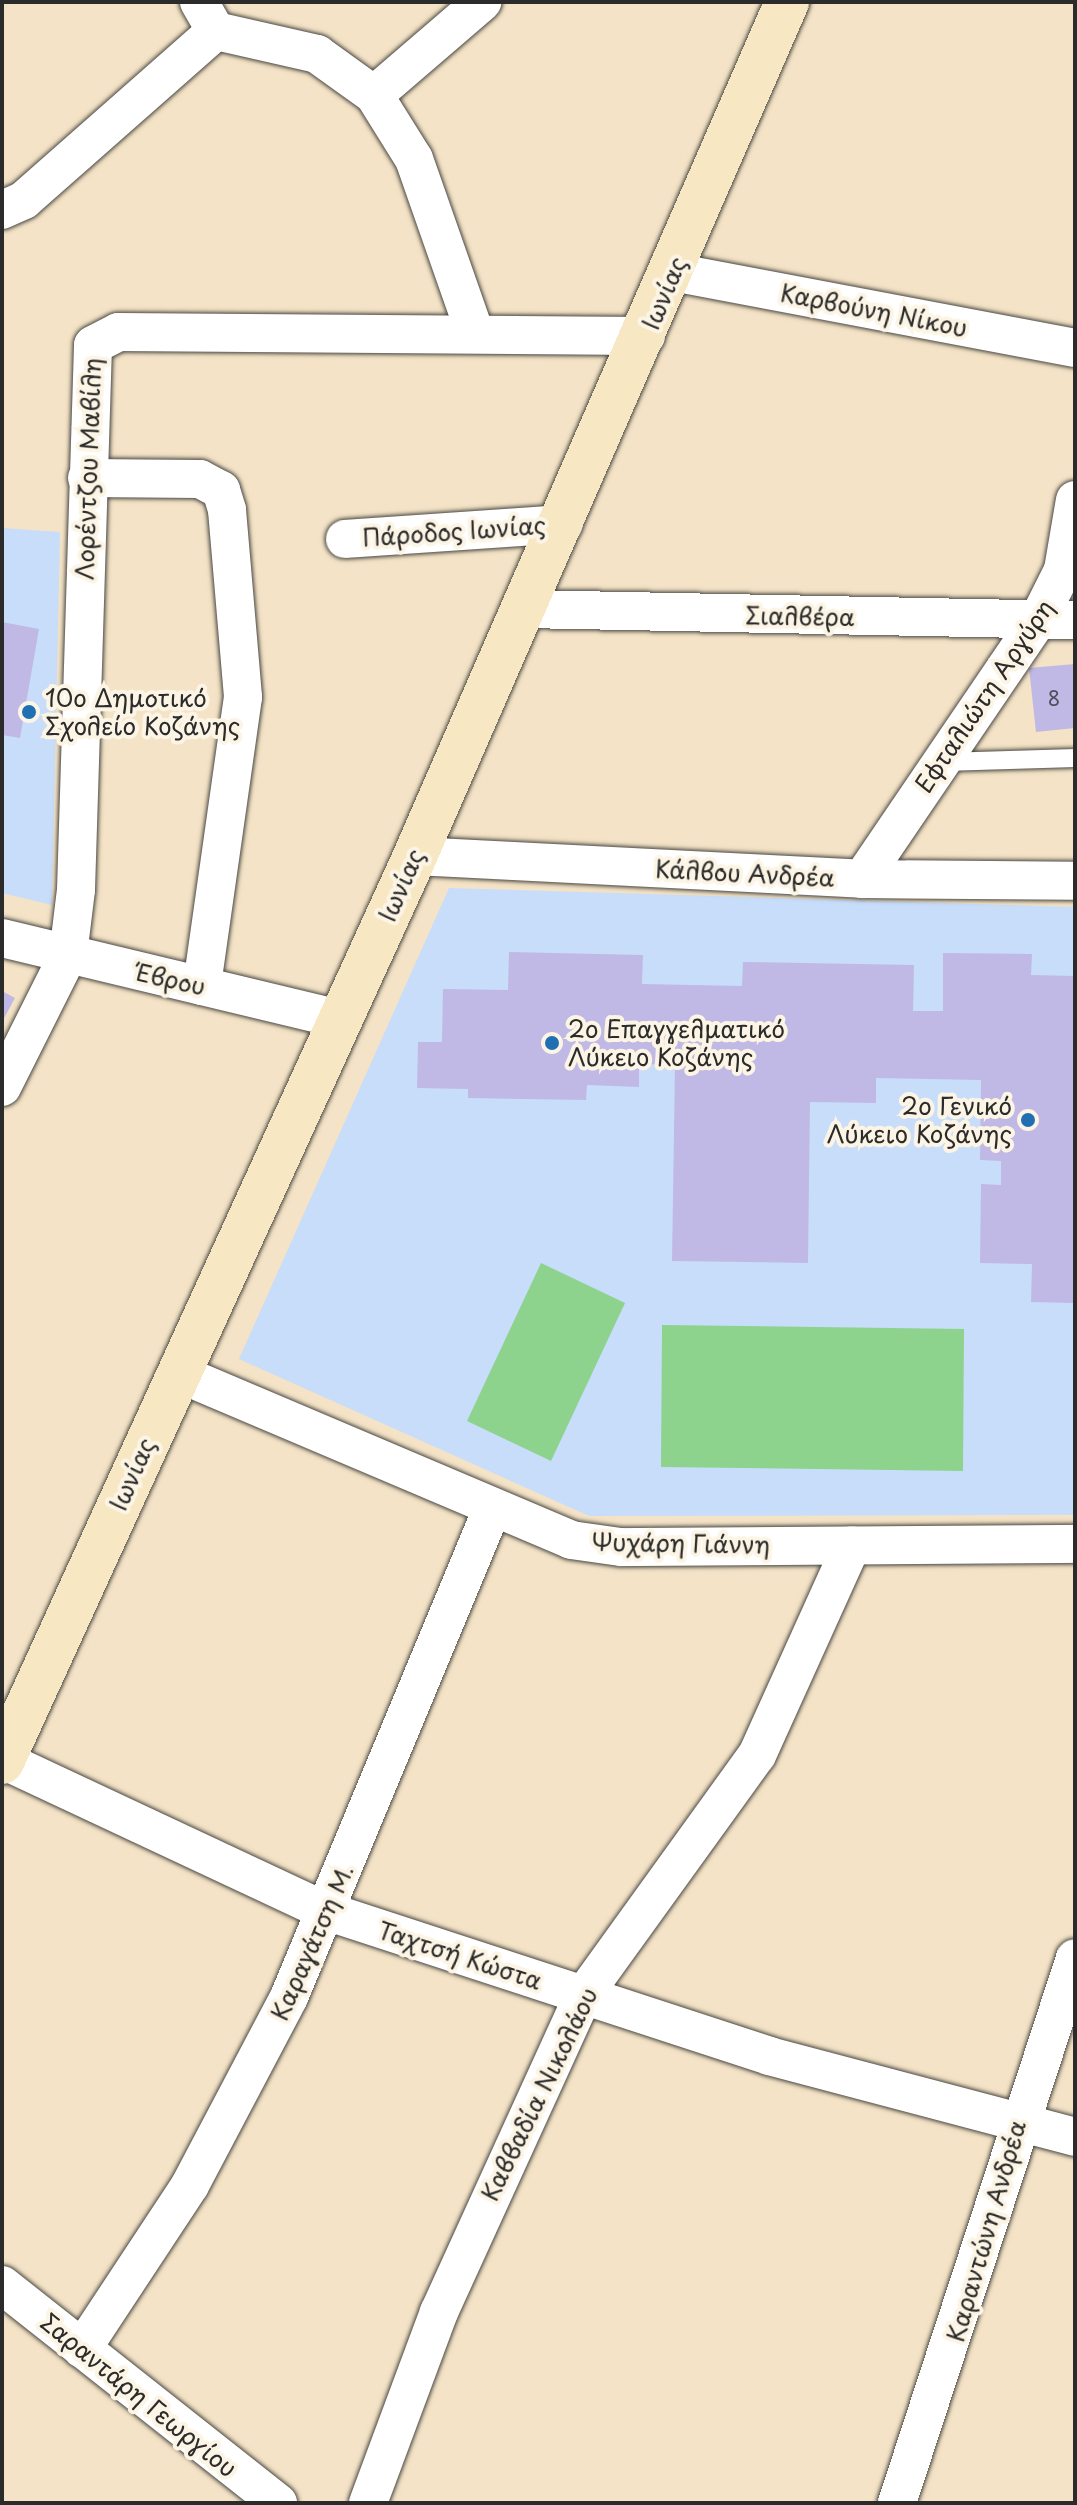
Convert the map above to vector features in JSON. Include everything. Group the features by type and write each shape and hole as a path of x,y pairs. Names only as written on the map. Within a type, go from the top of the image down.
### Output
{"main road":[{"name":"Ιωνίας","path":"5,1749 415,856 646,336 787,2"}],"street":[{"path":"374,95 482,2"},
{"path":"2,210 24,200 207,16 317,54 374,95 414,159 475,333"},
{"name":"Καρβούνη Νίκου","path":"673,272 1075,348"},
{"name":"Λορέντζου Μαβίλη","path":"2,1087 68,955 87,478 88,357 106,334 646,336"},
{"path":"87,478 200,479 221,490 227,510 243,697 202,986"},
{"name":"Εφταλιώτη Αργύρη","path":"862,879 1038,620 1063,570 1075,500"},
{"name":"Πάροδος Ιωνίας","path":"345,539 563,524"},
{"name":"Σιαλβέρα","path":"525,609 1075,620"},
{"name":"Κάλβου Ανδρέα","path":"415,856 862,879 1075,881"},
{"name":"Έβρου","path":"2,938 340,1019"},
{"name":"Ψυχάρη Γιάννη","path":"178,1373 571,1540 621,1547 1075,1544"},
{"name":"Καραγάτση Μ.","path":"82,2349 234,2108 326,1911 492,1509"},
{"name":"Καββαδία Νικολάου","path":"368,2503 439,2312 583,1996 757,1755 852,1545"},
{"name":"Ταχτσή Κώστα","path":"5,1749 326,1911 583,1996 1017,2123 1075,2137"},
{"name":"Καραντώνη Ανδρέα","path":"897,2503 949,2357 1017,2123 1075,1958"},
{"name":"Σαραντάρη Γεωργίου","path":"2,2285 278,2503"}],"lane":[{"path":"941,762 1075,758"}],"shaded area":[{"name":"10ο Δημοτικό Σχολείο Κοζάνης","path":"2,528 60,532 52,905 2,893"},
{"path":"449,888 1075,907 1075,1515 589,1516 239,1359"}],"green space":[{"path":"541,1263 625,1303 551,1461 467,1421"},
{"path":"662,1325 964,1329 963,1471 661,1467"}],"building":[{"path":"2,622 39,629 20,738 2,735"},
{"path":"1075,664 1075,728 1036,732 1029,668"},
{"path":"509,952 643,955 642,984 742,986 743,962 914,965 913,1011 943,1011 943,953 1032,954 1031,975 1075,976 1075,1303 1031,1302 1032,1264 980,1263 981,1184 1001,1185 1001,1161 980,1160 981,1080 876,1078 876,1103 810,1102 808,1263 672,1261 675,1065 639,1064 639,1087 587,1085 586,1100 468,1098 468,1089 417,1088 418,1042 442,1042 443,989 508,990"},
{"path":"2,991 15,998 2,1022"}],"place":[{"name":"10ο Δημοτικό Σχολείο Κοζάνης","path":"29,712"},
{"name":"2ο Επαγγελματικό Λύκειο Κοζάνης","path":"552,1043"},
{"name":"2ο Γενικό Λύκειο Κοζάνης","path":"1028,1120"}]}
